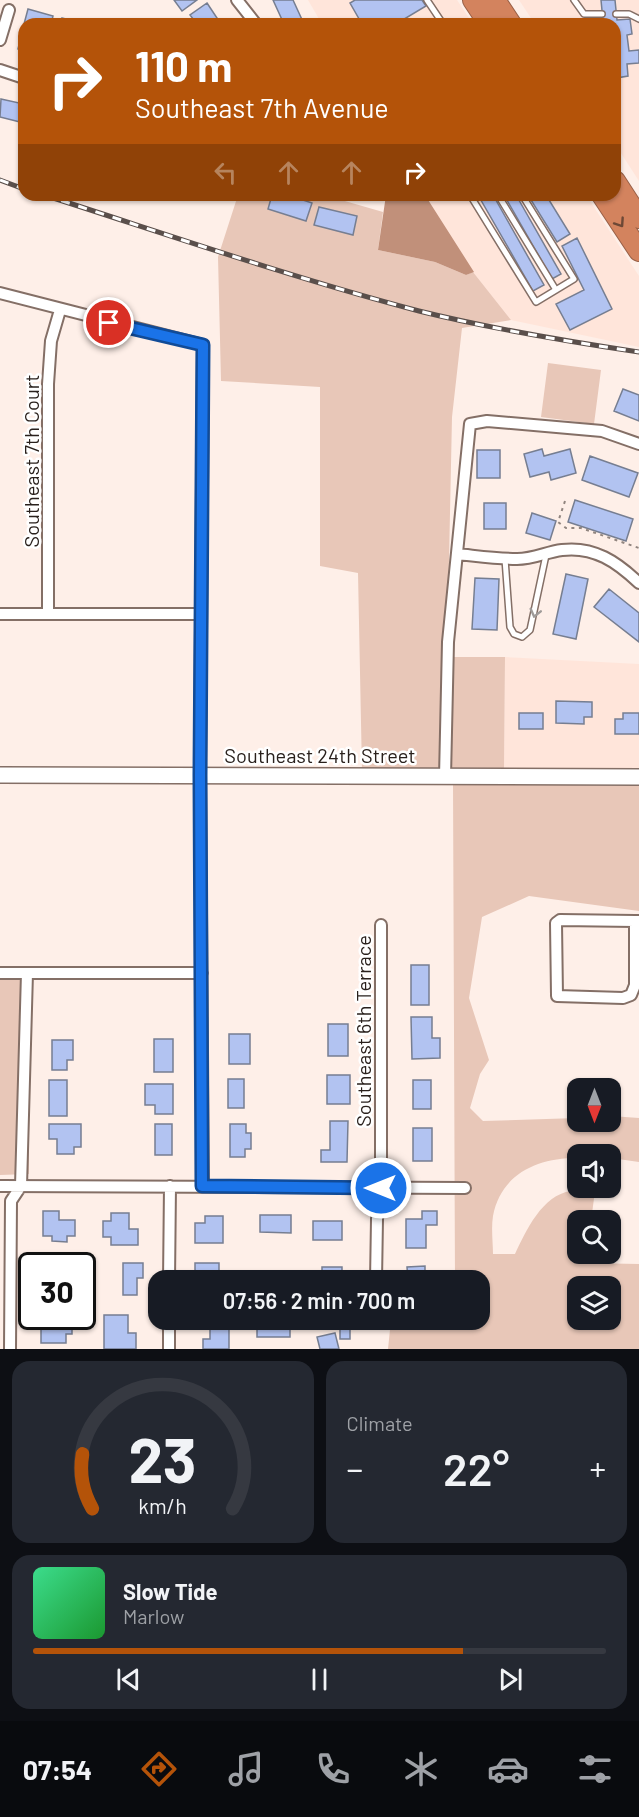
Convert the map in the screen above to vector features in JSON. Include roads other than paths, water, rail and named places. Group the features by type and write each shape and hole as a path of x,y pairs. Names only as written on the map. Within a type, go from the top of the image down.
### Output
{"highway":[{"path":"473,0 485,18"},
{"path":"495,0 507,18"},
{"path":"621,190 639,218"},
{"path":"606,201 639,251"}],"street":[{"path":"237,0 251,18"},
{"path":"0,40 9,10"},
{"path":"0,70 18,76"},
{"path":"0,293 203,345 200,775 202,1186"},
{"name":"Southeast 7th Court","path":"48,614 48,384 51,341 60,310"},
{"path":"445,777 448,642 470,424 487,421 602,431 639,444"},
{"path":"457,554 505,558 546,555 560,550 587,549 617,563 639,583"},
{"path":"0,614 201,614"},
{"name":"Southeast 24th Street","path":"0,775 639,777"},
{"path":"560,920 637,921 635,986 631,995 623,998 557,996 556,923 560,920"},
{"name":"Southeast 6th Terrace","path":"375,1270 377,1219 381,1188 381,925"},
{"path":"0,973 202,973"},
{"path":"10,1349 11,1201 21,1186 27,973"},
{"path":"0,1186 465,1188"},
{"path":"169,1270 170,1186"},
{"path":"169,1330 169,1349"}],"lane":[{"path":"427,0 439,18"},
{"path":"574,0 584,14 602,14"},
{"path":"616,14 630,14 639,19"},
{"path":"474,201 536,302 574,279 526,201"},
{"path":"502,201 556,290"},
{"path":"505,558 510,627 514,634 522,637 531,630 546,555"}],"railway":[{"path":"0,180 18,187"},
{"path":"63,201 278,270 419,311 529,334 639,352"}]}
